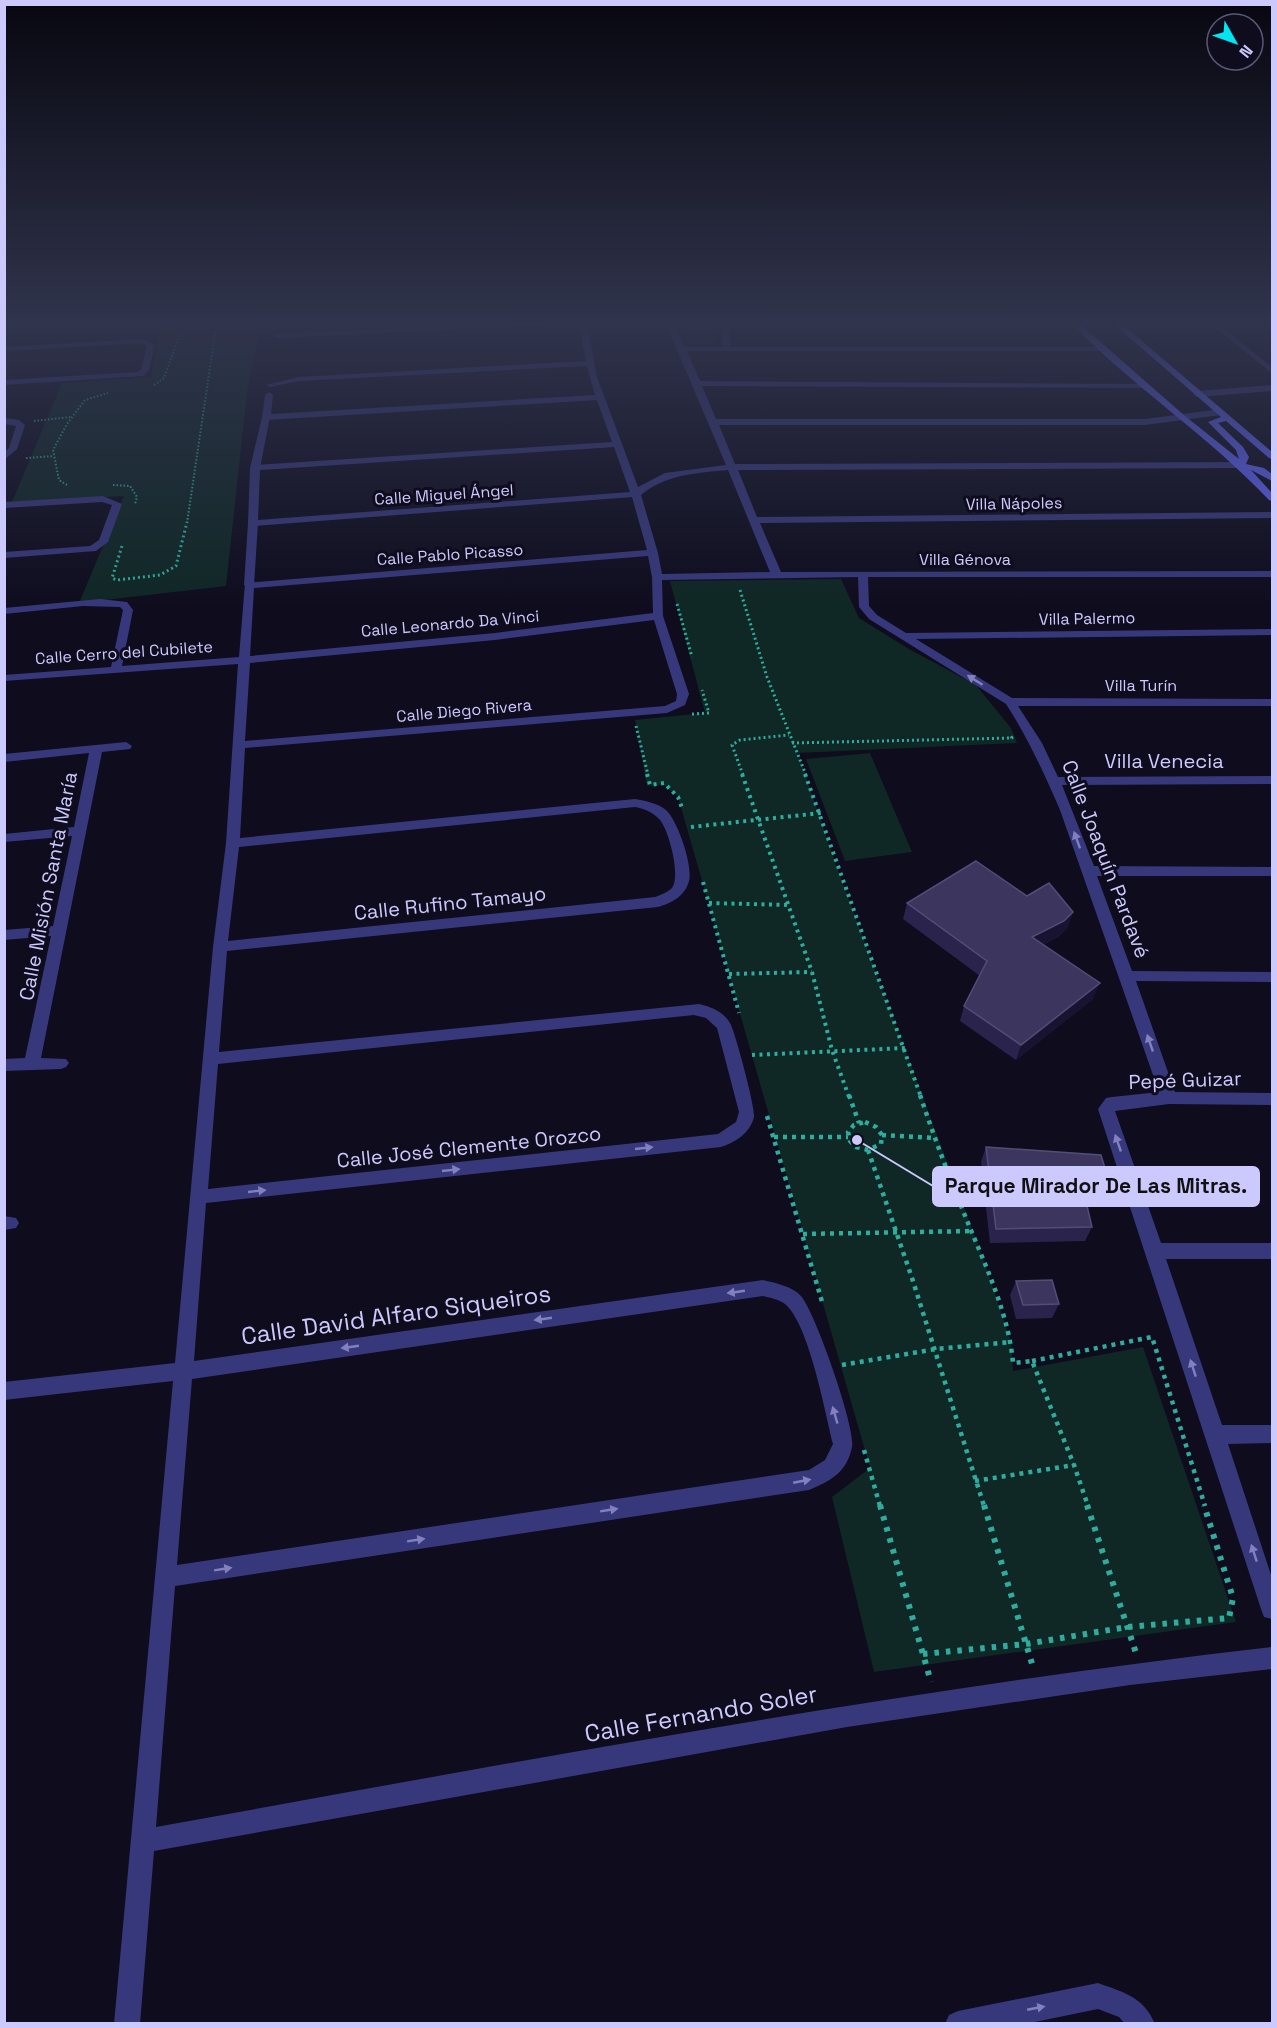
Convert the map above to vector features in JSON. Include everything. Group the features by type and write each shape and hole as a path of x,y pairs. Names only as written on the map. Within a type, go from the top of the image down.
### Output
{"main road":[{"path":"1183,419 1241,465 1272,498"},
{"path":"1218,419 1212,422 1240,450 1244,457 1241,465"},
{"path":"1228,419 1272,456"},
{"path":"1241,465 1261,470 1272,478"}],"street":[{"path":"127,2024 220,947 233,843 255,468 266,419"},
{"path":"609,419 636,494 653,553 657,577 658,616"},
{"path":"713,419 777,576"},
{"path":"714,422 1145,422 1176,419"},
{"path":"4,421 19,423 21,428 13,449 5,457"},
{"name":"Calle Miguel Ángel","path":"255,468 619,444"},
{"path":"636,494 653,482 672,474 732,468 1241,465"},
{"name":"Calle Miguel Ángel","path":"253,523 636,494"},
{"path":"4,505 103,499 117,504 103,542 92,549 4,555"},
{"name":"Villa Nápoles","path":"756,520 1272,515"},
{"name":"Calle Pablo Picasso","path":"249,585 653,553"},
{"name":"Villa Génova","path":"657,577 863,574 1272,574"},
{"name":"Calle Joaquín Pardavé","path":"863,574 864,608 873,617 1010,702 1024,721 1056,781 1127,976 1168,1098"},
{"path":"4,611 98,604 120,603 125,605 128,610 116,670"},
{"name":"Calle Leonardo Da Vinci","path":"245,659 564,629 658,616"},
{"name":"Calle Diego Rivera","path":"239,745 668,709 681,704 683,694 658,616"},
{"name":"Villa Palermo","path":"902,636 1272,632"},
{"name":"Calle Cerro del Cubilete","path":"4,678 245,659"},
{"name":"Villa Turín","path":"1010,702 1272,702"},
{"path":"4,758 96,751 126,746"},
{"name":"Calle Misión Santa María","path":"32,1064 96,751"},
{"name":"Villa Venecia","path":"1056,781 1272,780"},
{"name":"Calle Rufino Tamayo","path":"220,947 658,902 669,898 680,888 683,879 674,833 666,816 652,807 635,803 233,843"},
{"path":"4,838 78,831"},
{"path":"1089,872 1272,871"},
{"path":"4,935 60,930"},
{"path":"1127,976 1272,977"},
{"name":"Calle José Clemente Orozco","path":"199,1197 721,1140 741,1129 746,1122 747,1112 724,1026 719,1018 694,1009 211,1059"},
{"path":"4,1065 61,1063"},
{"name":"Pepé Guizar","path":"1155,1251 1106,1109 1112,1103 1168,1098 1272,1099"},
{"path":"1272,1251 1155,1251 1272,1609"},
{"name":"Calle David Alfaro Siqueiros","path":"4,1391 185,1371 763,1288 792,1299 806,1317 843,1444 839,1458 832,1469 809,1480 166,1577"},
{"path":"1215,1435 1272,1434"},
{"name":"Calle Fernando Soler","path":"142,1841 851,1714 1142,1671 1272,1658"},
{"path":"958,2024 1098,1996 1128,2007 1143,2024"}],"path":[{"path":"19,423 52,419"},
{"path":"71,419 53,450 59,480 71,488"},
{"path":"123,543 112,578 128,580 160,575 176,566 185,536 202,419"},
{"path":"24,458 54,456"},
{"path":"104,486 130,486 137,497 134,509"},
{"path":"738,580 766,677 821,813 905,1048 934,1138 973,1231 1011,1342 1013,1363 1152,1336 1233,1598 1229,1618 1127,1627 1026,1644 923,1654"},
{"path":"676,603 693,658"},
{"path":"682,715 709,713 699,680"},
{"path":"635,720 650,785 664,783 678,797 684,818"},
{"path":"789,735 740,740 732,745 812,972 832,1050 859,1123"},
{"path":"792,743 1012,738"},
{"path":"690,839 687,828 821,813"},
{"path":"700,871 741,1020"},
{"path":"709,903 789,905"},
{"path":"729,974 812,972"},
{"path":"753,1064 750,1055 905,1048"},
{"path":"766,1111 824,1311"},
{"path":"882,1135 881,1144 868,1150 857,1148 849,1137 851,1128 859,1123 871,1124 882,1135 934,1138"},
{"path":"774,1137 849,1137"},
{"path":"868,1150 936,1349 1038,1685"},
{"path":"803,1234 973,1231"},
{"path":"840,1365 936,1349 1011,1342"},
{"path":"837,1354 843,1377"},
{"path":"1032,1361 1074,1466 1142,1671"},
{"path":"863,1445 937,1702"},
{"path":"975,1481 1074,1466"}],"green space":[{"path":"47,419 244,419 226,586 79,603 124,496 12,502"},
{"path":"841,579 859,618 909,649 976,685 1011,728 1017,743 798,753 836,865 986,1266 1011,1342 1013,1371 1143,1347 1236,1622 874,1672 832,1497 870,1468 678,797 664,785 647,786 635,720 705,713 670,581"},
{"path":"870,753 912,852 845,861 806,759"}],"building":[{"path":"976,861 1027,896 1049,883 1073,912 1064,921 1032,937 1100,983 1021,1045 964,1006 987,961 907,903"},
{"path":"986,1147 1101,1155 1107,1175 1080,1176 1092,1227 996,1229"},
{"path":"1052,1280 1059,1304 1023,1305 1016,1281"}],"place":[{"name":"Parque Mirador De Las Mitras.","path":"857,1140"}]}
